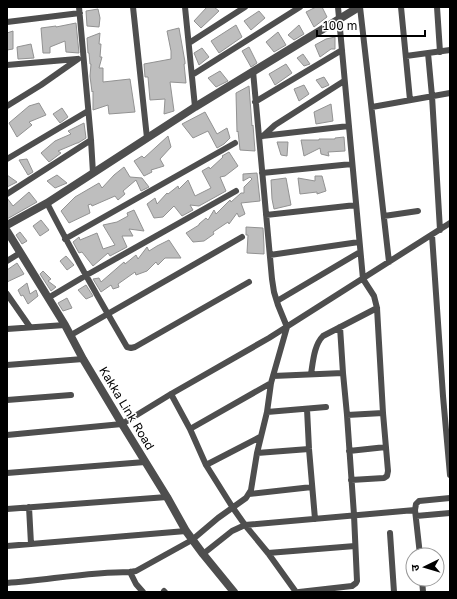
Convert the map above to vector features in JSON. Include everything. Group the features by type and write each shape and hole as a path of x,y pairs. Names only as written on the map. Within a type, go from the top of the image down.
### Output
{"street":[{"path":"133,7 147,138"},
{"path":"185,7 195,106"},
{"path":"188,44 245,7"},
{"path":"192,75 300,7"},
{"path":"338,7 363,279 374,296 377,308 388,470 387,476 384,478 351,480"},
{"path":"7,225 47,203 195,106 360,7 389,262"},
{"path":"401,7 410,100"},
{"path":"436,7 440,52"},
{"path":"7,22 80,10 81,59 88,111 93,172"},
{"path":"255,102 342,50"},
{"path":"406,56 450,50"},
{"path":"428,53 440,230"},
{"path":"7,64 81,59"},
{"path":"7,106 81,59"},
{"path":"7,583 89,574 136,571 192,540 218,518 246,498 251,490 260,436 267,412 271,383 287,327 274,292 262,173 260,136 252,72"},
{"path":"260,136 344,81"},
{"path":"372,107 450,93"},
{"path":"7,159 88,111"},
{"path":"260,136 349,126"},
{"path":"7,194 91,140"},
{"path":"65,239 235,143"},
{"path":"262,173 352,164"},
{"path":"48,298 236,191"},
{"path":"47,203 85,276 127,347 133,348 249,282"},
{"path":"266,215 356,204"},
{"path":"384,216 418,211"},
{"path":"7,435 122,424 287,327 450,223"},
{"name":"Kakka Link Road","path":"7,231 71,335 83,359 192,540 234,592"},
{"path":"432,235 442,396 450,475"},
{"path":"71,335 242,237"},
{"path":"270,255 359,242"},
{"path":"277,301 360,252"},
{"path":"7,261 20,253"},
{"path":"7,294 30,327"},
{"path":"311,374 317,345 323,336 377,308"},
{"path":"7,329 65,325"},
{"path":"171,394 190,429 206,465 233,508 298,592 352,586 357,581 354,515 340,327"},
{"path":"7,364 83,359"},
{"path":"273,376 343,374"},
{"path":"190,429 271,383"},
{"path":"7,400 71,395"},
{"path":"267,412 326,407"},
{"path":"307,409 315,519"},
{"path":"347,415 383,413"},
{"path":"206,465 260,436"},
{"path":"350,451 386,447"},
{"path":"257,453 309,449"},
{"path":"7,472 145,462"},
{"path":"249,494 312,487"},
{"path":"7,509 167,497"},
{"path":"419,547 416,504 419,501 450,498"},
{"path":"29,507 31,544"},
{"path":"203,554 232,531 245,525 354,515 450,513"},
{"path":"7,546 186,530"},
{"path":"390,533 394,592"},
{"path":"268,553 355,546"},
{"path":"130,572 136,584 143,592"}],"building":[{"path":"207,7 214,7 219,11 201,28 194,21"},
{"path":"316,7 322,7 327,17 314,27 306,12"},
{"path":"98,9 100,18 99,27 87,26 86,11"},
{"path":"259,11 265,18 251,30 244,21"},
{"path":"76,23 79,53 66,52 65,41 50,47 50,53 43,53 41,28"},
{"path":"236,25 242,37 219,53 211,41"},
{"path":"299,25 304,34 294,40 288,35"},
{"path":"179,28 185,62 186,83 170,82 174,111 164,114 165,99 150,100 148,77 145,77 144,64 171,59 167,31"},
{"path":"13,31 13,49 7,50 7,33"},
{"path":"278,32 286,45 274,52 266,42"},
{"path":"100,33 100,57 102,57 99,68 103,68 103,82 130,79 135,112 109,114 108,105 93,110 93,91 92,92 90,76 91,64 88,53 87,38"},
{"path":"335,37 335,49 331,49 320,57 315,45 326,39"},
{"path":"31,44 34,58 18,59 17,47"},
{"path":"249,47 257,63 251,67 242,51"},
{"path":"202,48 209,57 199,65 194,53"},
{"path":"303,54 310,64 304,66 297,58"},
{"path":"286,64 292,73 275,85 269,74"},
{"path":"220,71 228,81 216,87 208,78"},
{"path":"324,77 329,85 322,88 316,80"},
{"path":"304,85 309,94 299,101 294,89"},
{"path":"249,86 255,151 240,150 238,131 237,132 236,93"},
{"path":"39,103 46,115 29,122 32,125 17,137 9,123 29,106"},
{"path":"331,104 333,121 316,124 314,112"},
{"path":"62,108 68,117 60,123 53,114"},
{"path":"205,112 217,134 227,128 230,138 217,148 208,131 193,138 182,124"},
{"path":"84,123 86,138 58,151 61,153 49,162 41,153 55,141 71,134 68,131"},
{"path":"168,136 171,147 160,159 164,166 151,170 152,172 144,176 134,161 142,156 144,158"},
{"path":"344,137 345,151 328,152 329,156 321,154 320,148 304,156 301,140 335,139"},
{"path":"277,142 288,142 287,156 281,155"},
{"path":"229,152 238,166 225,176 220,177 226,191 199,206 190,205 193,210 182,216 174,206 163,217 154,218 147,204 155,198 157,204 167,193 168,194 178,186 179,189 188,180 195,196 211,188 202,171 209,167 210,169 223,157 222,156"},
{"path":"27,159 33,172 28,175 19,160"},
{"path":"124,167 130,177 142,178 149,187 141,191 136,180 123,191 125,194 118,200 115,196 92,206 91,204 88,205 90,213 69,223 61,211 75,197 99,183 102,188"},
{"path":"257,173 260,201 241,203 245,214 239,217 237,213 229,224 228,222 213,232 214,234 204,241 193,242 186,233 199,225 206,218 208,220 214,210 216,214 230,200 231,202 241,193 244,193 244,187 252,179 250,177 243,181 243,174"},
{"path":"7,175 17,182 7,187"},
{"path":"57,175 67,183 55,188 47,181"},
{"path":"315,176 322,176 326,191 317,194 317,192 300,194 298,178 315,181"},
{"path":"286,178 291,205 274,209 271,180"},
{"path":"29,192 37,202 7,219 7,198 13,206"},
{"path":"134,210 144,231 129,229 133,236 122,236 127,247 110,256 108,253 93,266 82,252 79,253 73,242 79,237 80,240 97,233 103,249 115,245 103,225 117,222 128,216 127,213"},
{"path":"41,220 49,230 40,236 33,226"},
{"path":"246,227 263,228 264,254 247,253 248,235 246,235"},
{"path":"20,232 27,241 22,244 16,235"},
{"path":"169,240 181,258 165,258 158,265 156,262 147,271 136,275 135,272 118,284 119,287 113,289 111,285 101,292 93,279 99,278 101,282 124,262 125,264 136,255 138,259 147,247 149,251"},
{"path":"66,256 74,265 67,270 60,261"},
{"path":"17,263 24,274 7,282 7,270"},
{"path":"43,271 51,279 48,281 56,287 51,291 40,274"},
{"path":"27,283 30,294 36,290 38,296 28,304 18,290"},
{"path":"86,285 93,296 86,299 78,290"},
{"path":"67,298 72,308 63,311 58,303"}]}
